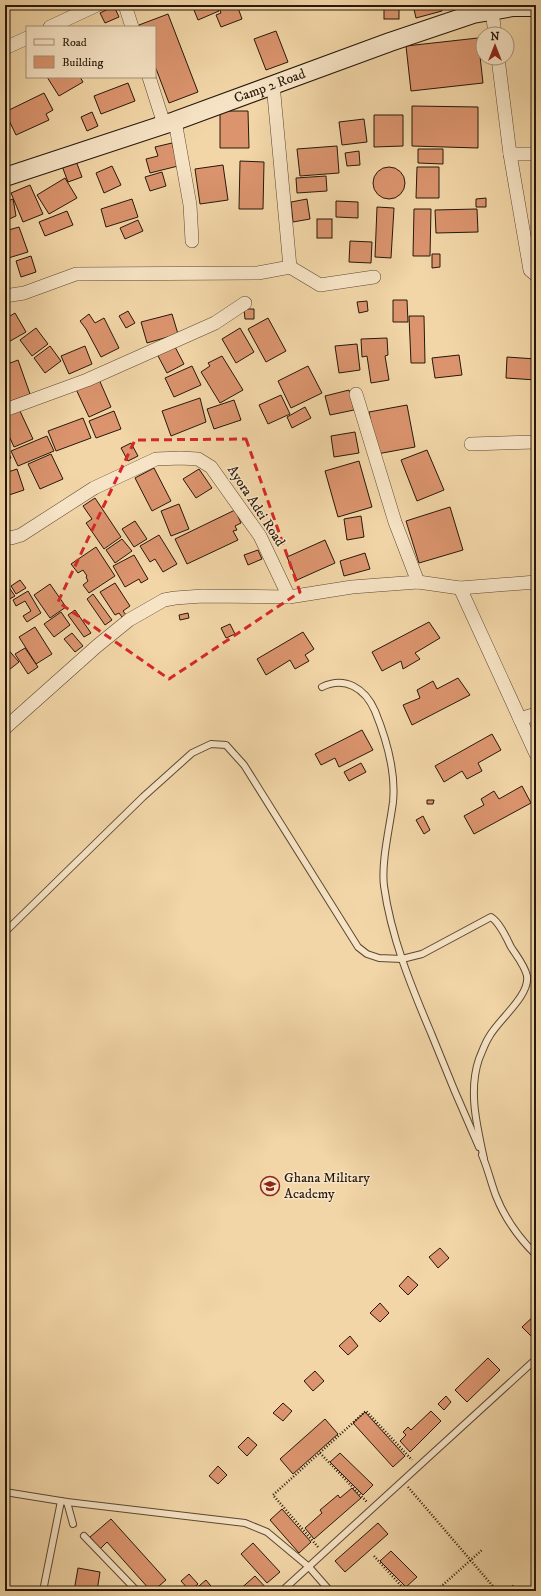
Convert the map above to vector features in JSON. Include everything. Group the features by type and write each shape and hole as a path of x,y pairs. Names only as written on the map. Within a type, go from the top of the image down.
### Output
{"street":[{"path":"52,26 97,5"},
{"path":"125,5 132,26"},
{"name":"Camp 2 Road","path":"5,177 170,123 273,84 473,14 513,6 536,7"},
{"path":"492,11 494,26"},
{"path":"5,48 26,38"},
{"path":"499,66 510,154 530,270 536,275"},
{"path":"149,78 170,123 190,205 192,242"},
{"path":"273,84 290,267"},
{"path":"510,154 536,154"},
{"path":"5,296 24,293 76,274 258,273 290,267 320,285 374,277"},
{"path":"5,410 87,380 215,323 245,303"},
{"path":"356,394 395,522 418,582"},
{"path":"471,444 536,442"},
{"name":"Ayora Adei Road","path":"5,536 11,538 21,535 94,488 156,459 198,459 211,467 260,536 289,597"},
{"path":"5,728 97,646 129,620 156,604 175,598 289,597 352,587 418,582 460,588 536,582"},
{"path":"460,588 536,754"},
{"path":"520,719 536,714"}],"lane":[{"path":"322,687 331,683 340,682 354,686 362,691 374,709 389,754 393,800 384,884 402,959 421,1009 484,1159 496,1196 506,1217 518,1235 536,1255"},
{"path":"5,932 149,792 192,753 211,744 226,745 244,765 358,947 367,954 402,959 422,954 490,917 495,919 527,974 527,982 524,991 489,1036 479,1060 475,1079 474,1098 484,1159"},
{"path":"282,1591 402,1480 536,1360"},
{"path":"5,1492 64,1502 246,1523 267,1532 309,1567 330,1591"},
{"path":"64,1502 73,1524"},
{"path":"44,1591 64,1502"},
{"path":"84,1536 137,1591"}],"path":[{"path":"324,1553 273,1496 366,1411 418,1466"},
{"path":"320,1453 373,1508"},
{"path":"402,1480 497,1591"},
{"path":"436,1591 483,1549"},
{"path":"374,1556 406,1591"},
{"path":"509,1591 514,1585"}],"highlighted area":[{"path":"246,439 300,592 169,679 58,602 135,440"}],"building":[{"path":"5,5 16,5 5,9"},
{"path":"192,5 216,5 219,11 198,20"},
{"path":"218,5 237,5 242,19 221,27 216,15 221,13"},
{"path":"384,5 399,5 399,19 384,19"},
{"path":"413,5 441,5 442,11 416,18"},
{"path":"114,6 119,17 105,23 100,13"},
{"path":"168,14 198,92 169,103 156,69 156,26 139,25"},
{"path":"276,31 288,62 266,70 254,39"},
{"path":"475,38 475,66 481,66 483,83 411,91 406,46"},
{"path":"48,78 81,78 83,82 59,96"},
{"path":"128,83 135,101 101,114 94,96"},
{"path":"44,93 53,110 46,114 49,120 16,135 5,112"},
{"path":"412,106 478,107 478,148 412,146"},
{"path":"220,111 248,111 249,148 220,148"},
{"path":"92,112 98,126 87,131 81,117"},
{"path":"374,115 403,115 403,146 374,147"},
{"path":"364,119 367,142 342,145 339,122"},
{"path":"172,143 178,166 150,173 146,159 158,156 155,147"},
{"path":"337,146 339,173 300,176 297,149"},
{"path":"418,149 443,149 443,164 418,163"},
{"path":"359,151 360,165 347,166 345,153"},
{"path":"76,161 82,177 68,182 62,166"},
{"path":"240,161 264,162 263,209 239,209"},
{"path":"223,165 228,200 200,204 195,169"},
{"path":"112,166 121,185 104,193 96,173"},
{"path":"386,167 392,167 401,171 405,183 401,195 392,199 386,199 377,195 373,186 373,180 377,171"},
{"path":"417,167 439,167 439,198 416,198"},
{"path":"162,172 166,186 150,191 145,177"},
{"path":"326,176 327,191 297,193 296,178"},
{"path":"65,178 77,198 49,214 37,195"},
{"path":"30,185 43,214 23,222 11,193"},
{"path":"486,198 486,207 476,207 476,199"},
{"path":"13,199 16,216 5,221 5,202"},
{"path":"132,199 138,217 106,227 101,209"},
{"path":"307,199 310,219 293,222 291,202"},
{"path":"336,201 358,202 358,218 336,217"},
{"path":"377,207 394,208 391,258 375,257"},
{"path":"414,209 431,209 430,256 413,256"},
{"path":"477,209 478,232 436,233 435,210"},
{"path":"67,211 73,225 45,236 39,222"},
{"path":"317,219 332,219 332,238 317,238"},
{"path":"138,220 143,231 125,239 120,228"},
{"path":"19,227 28,252 5,259 5,231"},
{"path":"350,241 372,242 371,263 349,262"},
{"path":"432,254 440,254 440,267 432,268"},
{"path":"31,256 36,272 21,277 16,261"},
{"path":"393,300 407,300 408,322 393,322"},
{"path":"367,301 368,311 359,313 357,302"},
{"path":"244,309 254,309 254,319 245,319"},
{"path":"128,311 135,323 126,328 119,316"},
{"path":"15,313 26,332 5,344 5,319"},
{"path":"89,314 95,323 104,318 119,348 101,357 80,321"},
{"path":"172,314 178,334 147,343 141,322"},
{"path":"409,316 424,316 425,363 411,363"},
{"path":"268,318 286,351 266,362 248,329"},
{"path":"36,328 48,344 32,356 20,340"},
{"path":"240,328 254,352 236,363 222,339"},
{"path":"387,338 388,355 385,356 389,380 371,383 367,356 362,357 361,339"},
{"path":"357,344 360,370 339,373 335,346"},
{"path":"174,345 184,364 167,373 157,354"},
{"path":"50,346 61,361 45,373 34,358"},
{"path":"85,346 92,364 69,374 61,356"},
{"path":"459,355 462,375 435,378 432,358"},
{"path":"222,356 243,390 220,403 201,372 210,366 208,363"},
{"path":"507,357 536,359 536,380 506,378"},
{"path":"18,360 30,394 6,403 5,365"},
{"path":"192,366 201,385 174,397 165,378"},
{"path":"308,366 322,393 291,408 278,381"},
{"path":"98,377 111,407 89,417 75,387"},
{"path":"349,390 354,410 330,415 325,396"},
{"path":"281,395 290,414 268,424 259,405"},
{"path":"200,398 206,422 171,436 162,411"},
{"path":"234,400 241,420 214,429 207,409"},
{"path":"407,405 415,447 377,454 369,412"},
{"path":"305,407 311,418 292,428 287,417"},
{"path":"19,409 33,439 14,447 5,427 5,416"},
{"path":"114,411 121,429 96,438 89,421"},
{"path":"83,418 91,438 56,451 48,431"},
{"path":"355,432 359,453 334,457 331,436"},
{"path":"47,436 54,451 18,466 11,451"},
{"path":"131,443 138,456 128,461 121,448"},
{"path":"5,446 11,458 5,461"},
{"path":"427,450 444,490 417,501 401,460"},
{"path":"51,454 63,479 40,489 28,464"},
{"path":"359,461 372,507 338,517 325,471"},
{"path":"154,468 171,501 152,511 135,478"},
{"path":"17,469 24,490 6,496 5,473"},
{"path":"199,469 212,488 196,498 183,479"},
{"path":"95,498 121,537 104,549 86,523 92,519 83,506"},
{"path":"179,504 189,529 171,536 161,511"},
{"path":"450,507 463,550 419,563 406,521"},
{"path":"235,510 241,523 235,526 237,530 233,531 238,540 187,564 175,539"},
{"path":"361,516 364,537 347,540 344,519"},
{"path":"135,521 147,539 134,547 122,529"},
{"path":"159,535 177,564 163,572 155,559 150,562 140,546"},
{"path":"122,539 132,551 115,563 106,550"},
{"path":"325,540 335,563 297,580 287,557"},
{"path":"96,547 115,576 89,593 83,585 88,581 87,576 83,570 78,573 71,564"},
{"path":"258,550 262,559 248,565 244,555"},
{"path":"365,553 370,569 344,576 340,561"},
{"path":"134,555 148,579 141,583 139,579 125,587 113,566"},
{"path":"20,580 26,588 16,594 11,586"},
{"path":"115,583 130,606 123,611 127,616 122,617 119,613 115,615 100,592"},
{"path":"50,584 66,607 50,618 34,595"},
{"path":"8,586 15,596 8,600 5,596 5,588"},
{"path":"28,591 41,613 27,622 23,616 31,611 25,601 16,606 13,600"},
{"path":"93,594 112,620 105,625 87,599"},
{"path":"75,610 91,633 84,637 68,615"},
{"path":"61,612 70,625 54,637 44,624"},
{"path":"188,613 189,618 180,620 179,615"},
{"path":"429,622 440,638 415,653 420,659 403,669 401,661 382,671 372,652"},
{"path":"230,624 235,634 226,638 221,628"},
{"path":"35,627 52,654 36,664 19,637"},
{"path":"303,632 314,649 305,655 309,661 295,669 290,660 266,675 257,659"},
{"path":"72,633 83,646 75,652 64,639"},
{"path":"5,646 19,662 5,673"},
{"path":"25,648 38,667 28,674 15,654"},
{"path":"458,678 470,695 412,725 403,705 420,698 417,690 433,681 437,689"},
{"path":"533,683 536,683 536,702 535,702"},
{"path":"362,730 373,750 339,767 335,758 321,765 315,754"},
{"path":"492,734 501,750 478,763 482,771 467,779 462,771 444,782 435,766"},
{"path":"361,763 366,772 349,781 344,772"},
{"path":"522,786 531,803 474,834 464,816 484,805 481,799 494,791 499,799"},
{"path":"427,800 434,800 433,804 427,804"},
{"path":"423,816 430,830 424,834 416,820"},
{"path":"440,1248 449,1258 438,1268 429,1257"},
{"path":"408,1276 418,1285 408,1295 399,1286"},
{"path":"380,1303 389,1313 380,1322 370,1313"},
{"path":"536,1314 536,1337 534,1339 522,1327"},
{"path":"350,1336 358,1346 348,1355 339,1346"},
{"path":"488,1358 500,1370 467,1402 455,1390"},
{"path":"315,1371 324,1381 313,1391 304,1381"},
{"path":"446,1396 451,1402 444,1410 438,1404"},
{"path":"283,1403 292,1411 283,1421 273,1413"},
{"path":"431,1411 441,1421 410,1452 400,1441 406,1435 403,1432 408,1427 411,1430"},
{"path":"365,1412 405,1456 393,1467 353,1423"},
{"path":"325,1419 338,1434 293,1474 280,1459"},
{"path":"248,1437 257,1445 247,1456 238,1447"},
{"path":"340,1453 373,1485 363,1495 330,1462"},
{"path":"218,1466 227,1475 218,1484 209,1476"},
{"path":"352,1488 361,1498 314,1539 305,1528 322,1513 320,1510 338,1495 340,1498"},
{"path":"282,1509 311,1542 299,1553 270,1520"},
{"path":"111,1519 166,1580 153,1591 151,1591 107,1542 100,1549 90,1537"},
{"path":"378,1523 388,1534 345,1572 335,1561"},
{"path":"253,1543 280,1572 267,1583 241,1554"},
{"path":"391,1551 417,1577 406,1587 380,1561"},
{"path":"78,1568 100,1572 97,1591 74,1591"},
{"path":"189,1574 198,1584 190,1591 181,1581"},
{"path":"255,1576 269,1591 238,1591"},
{"path":"206,1580 215,1591 193,1591"},
{"path":"361,1587 365,1591 356,1591"}],"place":[{"name":"Ghana Military Academy","path":"270,1186"}]}
